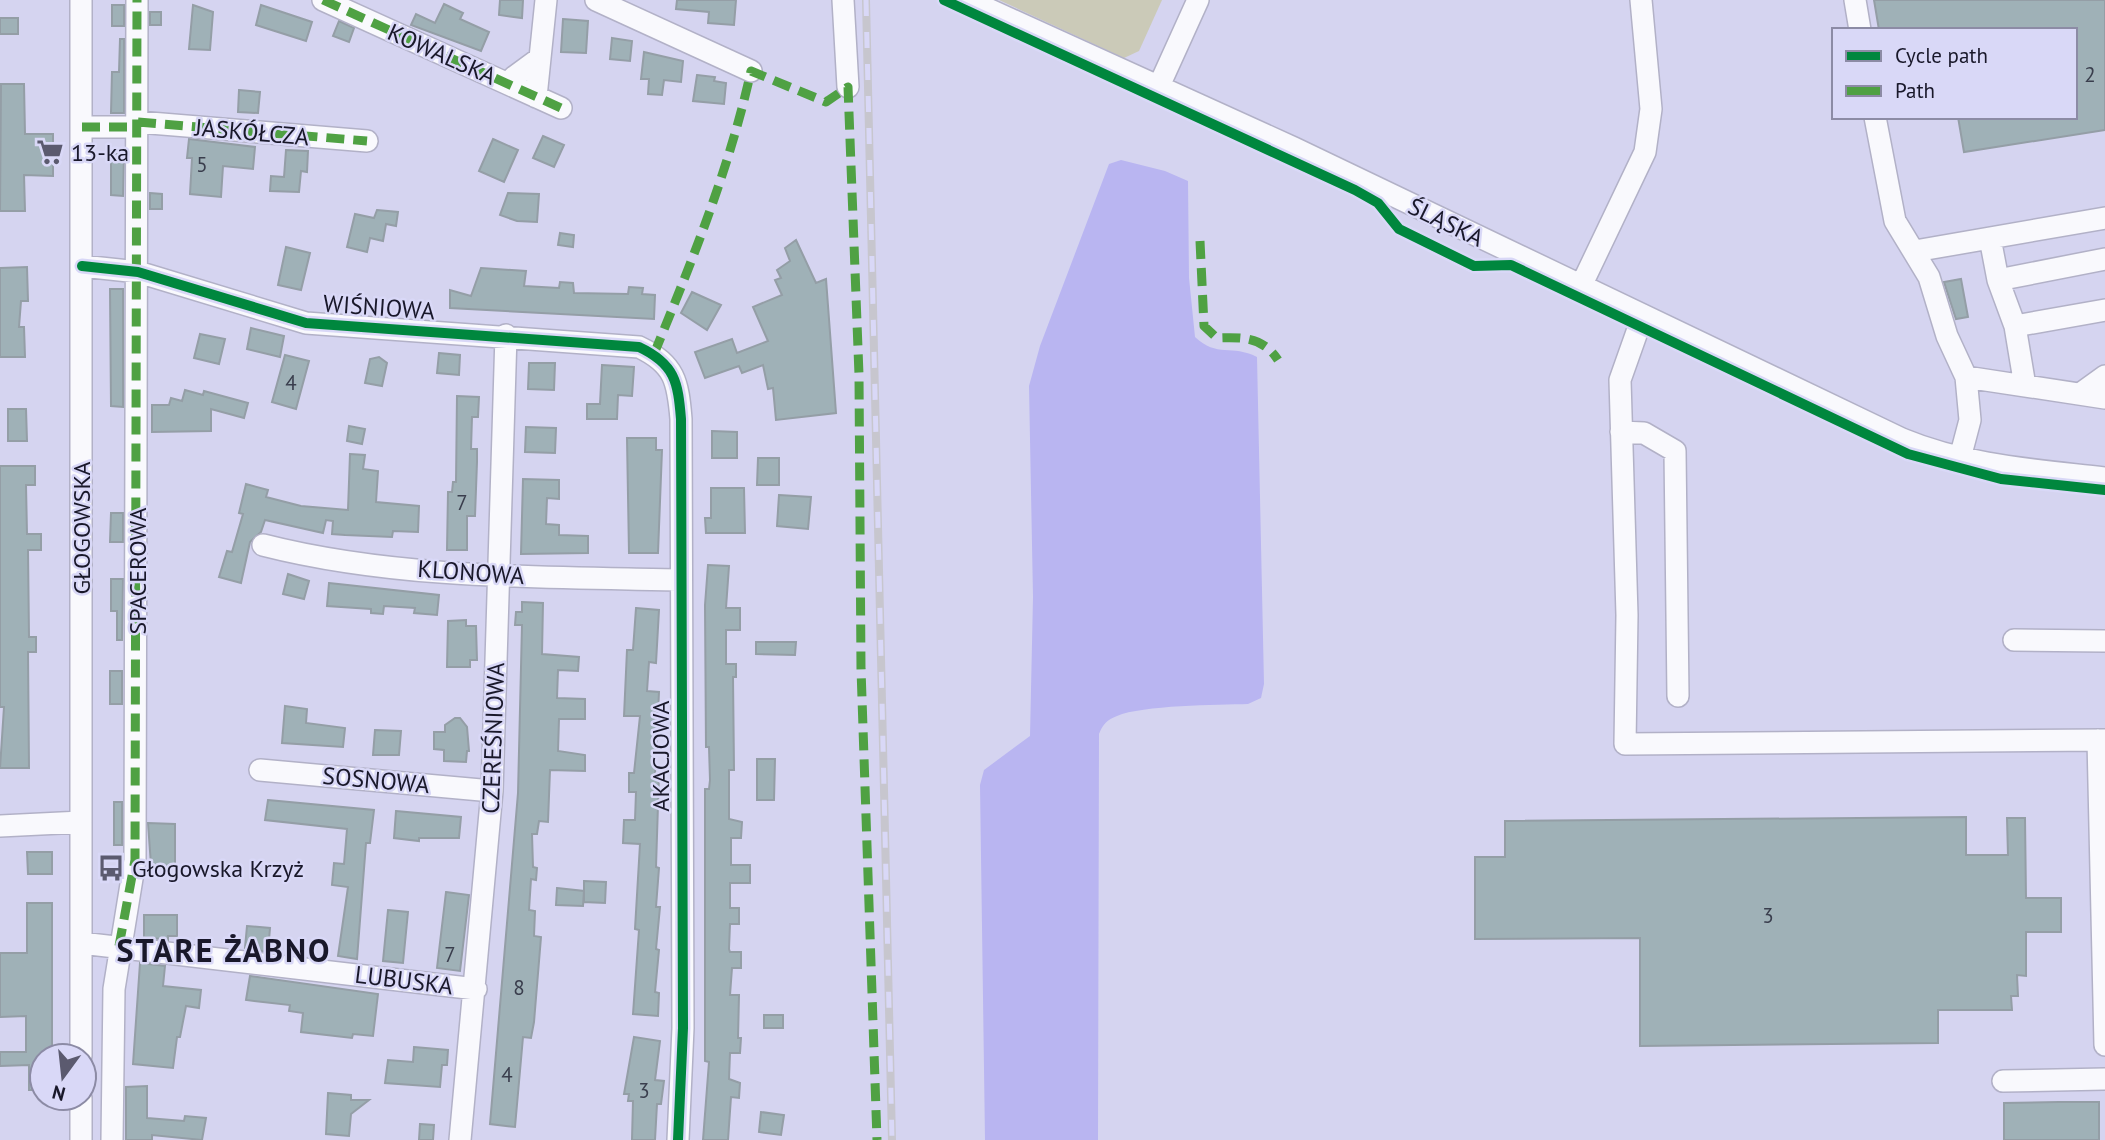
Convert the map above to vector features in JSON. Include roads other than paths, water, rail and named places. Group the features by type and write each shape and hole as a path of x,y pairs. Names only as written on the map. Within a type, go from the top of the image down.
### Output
{"street":[{"name":"GŁOGOWSKA","path":"81,0 81,1042"},
{"name":"SPACEROWA","path":"113,1140 114,989 135,860 137,0"},
{"name":"KOWALSKA","path":"323,0 561,108"},
{"path":"536,97 546,0"},
{"path":"596,0 751,71"},
{"path":"843,0 848,87"},
{"name":"ŚLĄSKA","path":"968,0 1159,86 1902,439 1960,458 2001,466 2105,478"},
{"path":"1159,86 1198,0"},
{"path":"1581,286 1645,152 1650,130 1641,0"},
{"path":"1855,0 1860,28"},
{"path":"511,85 514,78 540,58"},
{"path":"1875,119 1895,221 1929,277 1957,362 1966,377 1970,420 1960,458"},
{"name":"JASKÓŁCZA","path":"82,127 138,125 367,141"},
{"path":"1915,251 2105,218"},
{"path":"1990,238 1998,280 2015,326 2025,386"},
{"path":"1998,280 2105,259"},
{"name":"WIŚNIOWA","path":"82,266 138,272 306,323 506,335 639,347 658,356 672,372"},
{"path":"2015,326 2105,310"},
{"path":"1643,315 1620,380 1627,615 1625,744 2102,740 2105,1045"},
{"name":"CZEREŚNIOWA","path":"460,1140 476,989 492,791 506,335"},
{"name":"AKACJOWA","path":"672,372 678,392 681,419 683,1028 678,1140"},
{"path":"2080,394 2105,376"},
{"path":"1966,377 2105,398"},
{"path":"1621,432 1644,433 1675,452 1678,696"},
{"name":"KLONOWA","path":"263,545 317,558 498,576 680,580"},
{"path":"2014,640 2105,641"},
{"name":"SOSNOWA","path":"260,770 492,791"},
{"path":"0,826 81,822"},
{"name":"LUBUSKA","path":"81,943 476,989"},
{"path":"2003,1081 2105,1079"},
{"path":"80,1140 81,1112"}],"railway":[{"path":"866,0 892,1140"}],"place":[{"name":"13-ka","path":"50,152"},
{"name":"Głogowska Krzyż","path":"111,868"}],"district":[{"name":"STARE ŻABNO","path":"224,950"}]}
